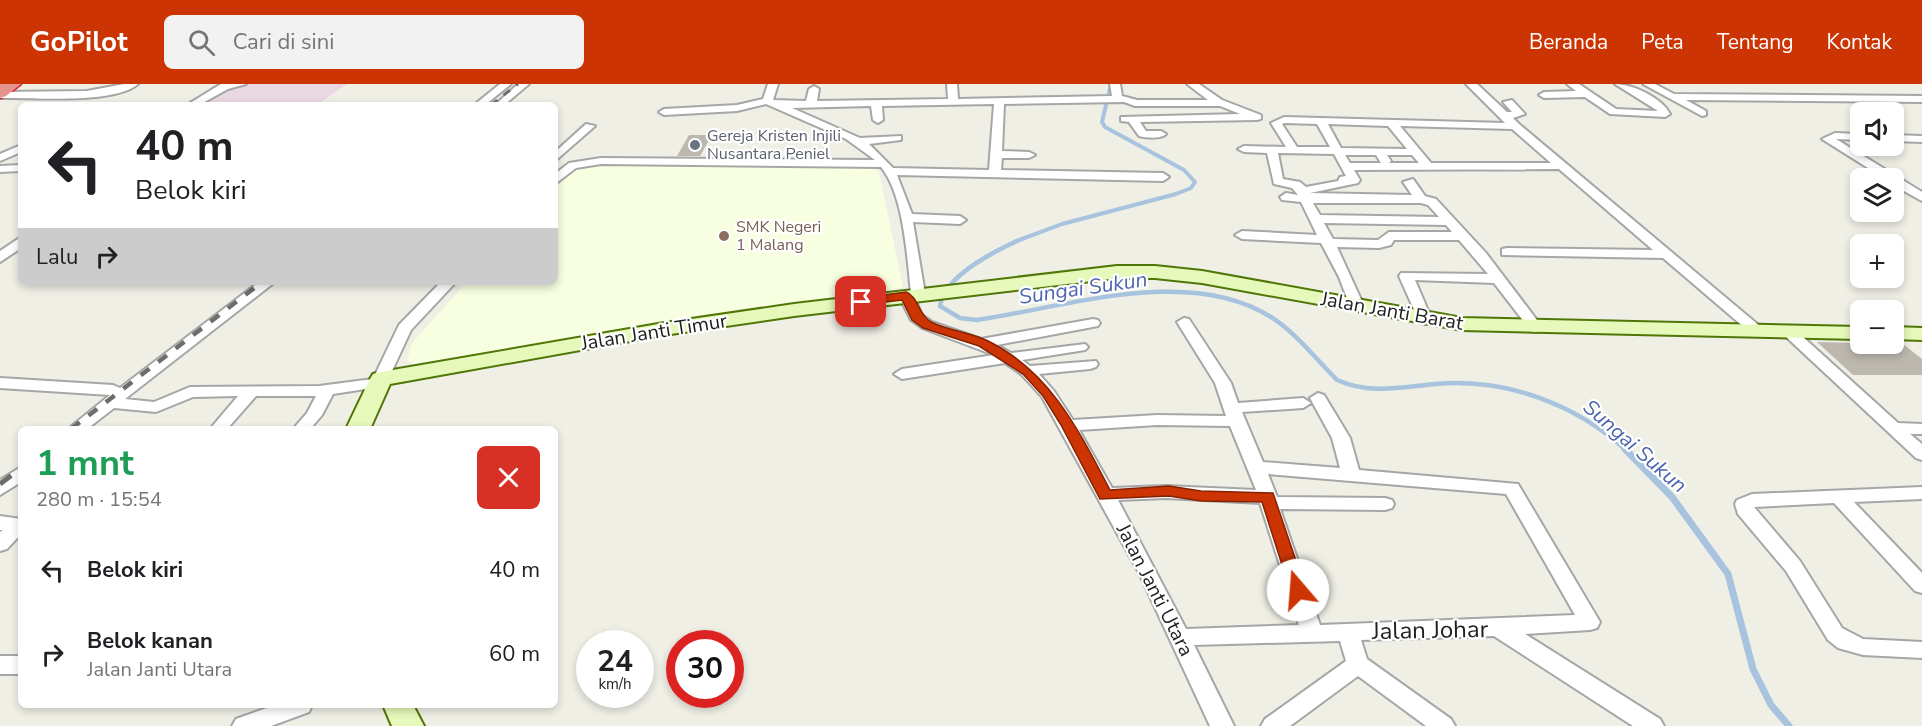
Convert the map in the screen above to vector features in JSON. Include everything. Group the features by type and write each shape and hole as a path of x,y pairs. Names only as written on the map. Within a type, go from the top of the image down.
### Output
{"highway":[{"path":"0,93 16,89"}],"street":[{"path":"16,89 37,84"},
{"path":"16,89 98,93 116,91 133,84"},
{"path":"197,102 225,86 241,84"},
{"path":"483,102 506,84"},
{"path":"501,102 524,84"},
{"path":"771,103 773,84"},
{"path":"952,84 953,102"},
{"path":"1115,84 1116,99"},
{"path":"1192,84 1221,103 1257,117"},
{"path":"1471,84 1503,116 1757,331"},
{"path":"1572,84 1619,114 1665,114 1662,108 1620,84"},
{"path":"1648,84 1701,113"},
{"path":"811,104 814,89"},
{"path":"1544,95 1587,94"},
{"path":"664,111 737,108 771,103 953,102 1033,96 1065,96 1091,100 1116,99 1135,103 1221,103"},
{"path":"1672,97 1922,99"},
{"path":"995,172 999,100"},
{"path":"1503,116 1520,114 1508,102"},
{"path":"771,103 856,142 887,167 905,218 917,295"},
{"path":"876,103 878,120"},
{"path":"1135,103 1138,108 1129,111 1130,119 1143,134"},
{"path":"1130,119 1281,116 1291,121"},
{"path":"1294,150 1276,125 1278,122 1515,126"},
{"path":"1304,195 1343,184 1344,180 1354,180 1322,122"},
{"path":"1392,124 1429,168"},
{"path":"558,155 590,126"},
{"path":"1130,134 1161,134"},
{"path":"1850,137 1835,136 1828,139 1850,153"},
{"path":"856,142 897,138"},
{"path":"1904,139 1920,140"},
{"path":"0,158 18,149"},
{"path":"1244,149 1415,152"},
{"path":"1272,150 1278,182 1293,184 1304,195 1357,306"},
{"path":"1379,152 1389,167"},
{"path":"996,154 1029,155"},
{"path":"1855,156 1874,168"},
{"path":"558,178 573,165 601,161 887,167 1063,176 1163,177"},
{"path":"1347,166 1429,168 1561,166"},
{"path":"0,169 18,168"},
{"path":"1409,182 1421,199"},
{"path":"1904,186 1922,197"},
{"path":"1286,197 1304,195 1421,199 1432,202 1499,279 1536,328"},
{"path":"905,218 960,220"},
{"path":"1315,219 1448,220"},
{"path":"1242,235 1379,244 1386,242 1389,236 1461,236"},
{"path":"0,258 18,243"},
{"path":"1507,252 1666,254"},
{"name":"Jalan Janti Barat","path":"917,295 1087,275 1155,272 1202,277 1425,320 1536,328 1850,333"},
{"path":"1425,320 1406,276 1499,279"},
{"path":"79,426 111,397 250,285"},
{"path":"68,426 111,397 264,285"},
{"path":"359,426 404,328 446,285"},
{"name":"Jalan Janti Utara","path":"917,295 916,317 927,325 983,343 1027,371 1043,388 1068,425 1149,573 1222,726"},
{"name":"Jalan Janti Timur","path":"380,381 664,329 917,295"},
{"path":"1184,322 1217,371 1257,467 1312,633"},
{"path":"983,343 1093,323"},
{"path":"1788,331 1922,454"},
{"path":"1904,333 1922,334"},
{"path":"902,374 1080,347"},
{"path":"1027,371 1090,364"},
{"path":"0,383 111,397 156,407 190,392 250,393 327,390 380,381"},
{"path":"304,426 314,415 327,390"},
{"path":"221,426 250,393"},
{"path":"1068,425 1234,415 1310,400 1341,438 1352,474"},
{"path":"1894,428 1922,429"},
{"path":"0,477 18,463"},
{"path":"1257,467 1512,488 1590,622 1498,628"},
{"path":"0,489 18,475"},
{"path":"1105,495 1169,491 1201,496 1385,504"},
{"path":"1922,493 1752,500 1744,504 1745,510 1793,566 1835,634 1846,642 1863,647 1922,650"},
{"path":"1838,496 1922,586"},
{"path":"0,523 18,525"},
{"path":"0,544 18,526"},
{"name":"Jalan Johar","path":"1179,637 1498,628 1652,726"},
{"path":"1348,631 1358,664 1443,726"},
{"path":"1273,726 1358,664"},
{"path":"0,665 18,665"},
{"path":"244,726 293,708"},
{"path":"399,708 408,726"}],"shaded area":[{"path":"347,84 321,102 199,102 228,86"},
{"name":"SMK Negeri 1 Malang","path":"587,164 871,167 879,172 903,287 890,291 668,322 418,366 407,360 412,343 464,285 558,285 558,186 574,169"}],"building":[{"name":"Gereja Kristen Injili Nusantara Peniel","path":"689,135 712,135 700,156 677,156"},
{"path":"1817,342 1850,343 1850,354 1904,354 1904,345 1922,359 1922,375 1853,375"}],"waterway":[{"name":"Sungai Sukun","path":"1014,242 1062,224 1176,194 1191,188 1195,182 1184,170 1105,127 1102,122 1111,84"},
{"name":"Sungai Sukun","path":"1017,241 983,259 960,276 943,295 940,306 960,318 977,320 1127,294 1165,292 1203,294 1238,302 1271,317 1297,338 1337,380 1350,385 1374,389 1462,383 1514,390 1563,408 1607,434 1627,451"},
{"name":"Sungai Sukun","path":"1627,451 1672,497 1728,574 1753,669 1771,705 1789,726"}],"railway":[{"path":"495,102 518,84"},
{"path":"75,426 258,285"},
{"path":"0,484 18,470"}],"place":[{"name":"Gereja Kristen Injili Nusantara Peniel","path":"695,145"},
{"name":"SMK Negeri 1 Malang","path":"724,236"}],"route":[{"path":"861,302 906,296 916,317 927,325 983,343 998,350 1027,371 1048,394 1068,425 1105,495 1169,491 1201,496 1268,497 1298,590"}]}
